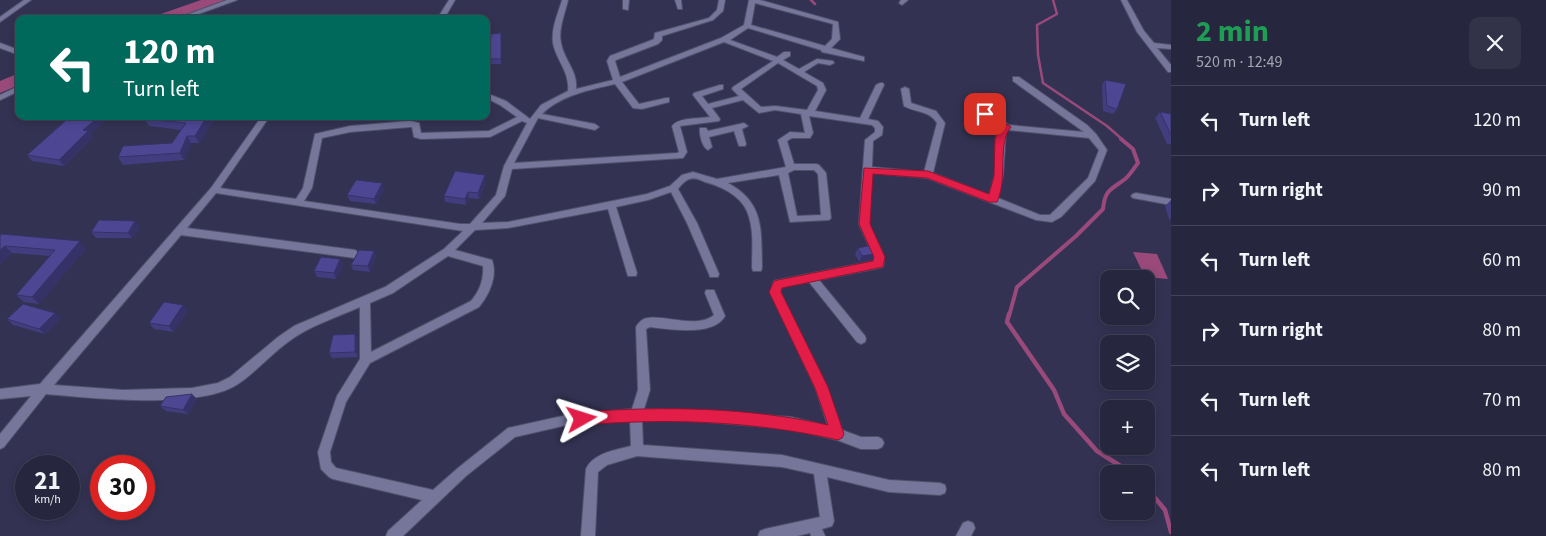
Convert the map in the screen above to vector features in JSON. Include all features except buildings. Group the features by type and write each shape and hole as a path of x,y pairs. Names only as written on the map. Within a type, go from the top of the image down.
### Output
{"street":[{"path":"0,20 28,0"},
{"path":"190,15 234,0"},
{"path":"443,15 452,0"},
{"path":"565,0 556,36 558,49 572,73 574,82 572,92"},
{"path":"626,0 626,9"},
{"path":"678,0 680,8"},
{"path":"666,100 642,107 636,106 617,81 611,61 613,58 658,40 658,35 711,19 720,11 722,0"},
{"path":"0,394 43,390 123,395 192,393 219,388 234,381 298,328 389,290 447,252 474,227 500,196 508,166 534,119 555,100 572,92 617,81 724,40 746,26 752,0 837,25 837,35 826,50"},
{"path":"1124,0 1150,45 1160,54 1171,70"},
{"path":"746,26 861,59"},
{"path":"717,182 787,168 816,167 822,173 826,218 793,220 787,168 782,140 790,135 807,136 809,133 807,113 822,87 778,60 724,40"},
{"path":"0,45 15,51"},
{"path":"1150,45 1171,47"},
{"path":"787,54 737,86 736,89 759,110 775,108 875,123 879,127 879,133 869,140 864,224 879,257 879,264 812,279 778,284 775,292 821,387 838,434"},
{"path":"799,72 817,61 830,63"},
{"path":"868,170 928,175 1039,218 1052,219 1092,179 1103,150 1093,136 1084,128 1016,79"},
{"path":"863,121 880,85"},
{"path":"508,166 680,156 683,152 676,126 678,124 716,119 697,95 720,87"},
{"path":"905,89 907,104 911,107 930,110 937,114 941,123 928,175"},
{"path":"0,98 15,90"},
{"path":"490,97 503,102 523,117 595,127"},
{"path":"707,107 744,97"},
{"path":"976,112 992,116 1006,127 1093,136"},
{"path":"298,203 307,188 318,136 350,129 410,124 416,125 417,135 421,136 474,136 490,134 523,117"},
{"path":"0,443 214,190 263,120"},
{"path":"701,122 708,147"},
{"path":"704,135 740,127 742,144"},
{"path":"993,199 999,176 1000,138 1002,130 1006,127"},
{"path":"214,190 460,228 508,225 648,197 672,188 685,177 693,175 717,182 743,196 755,214 757,268"},
{"path":"672,188 692,223 714,274"},
{"path":"1136,196 1171,202"},
{"path":"611,205 632,273"},
{"path":"180,231 356,254"},
{"path":"435,497 333,473 325,465 324,452 341,400 366,360 475,304 484,295 489,270 488,263 447,252"},
{"path":"812,279 861,339"},
{"path":"637,450 636,414 644,390 641,327 648,322 703,324 717,320 720,316 710,293"},
{"path":"365,301 366,360"},
{"path":"393,536 435,497 512,432 568,420 636,414 685,415 791,423 838,434 862,443 878,443"},
{"path":"588,536 592,469 603,460 637,450 773,460 889,486 940,489"},
{"path":"765,536 816,531 827,520 820,469"}],"shaded area":[{"path":"1133,252 1157,254 1168,279 1155,278 1155,270 1142,270"}],"waterway":[{"path":"172,15 216,0"},
{"path":"811,0 815,4"},
{"path":"1053,0 1057,14 1037,25 1038,55 1043,83 1107,126 1123,140"},
{"path":"0,88 15,80"},
{"path":"1009,316 1017,287 1076,236 1103,209 1107,194 1127,177 1138,163 1133,149 1121,139"},
{"path":"1009,314 1007,322 1054,390 1064,414 1097,451 1119,465"},
{"path":"1155,498 1165,510 1171,532"}],"route":[{"path":"582,419 636,414 685,415 791,423 838,434 821,387 779,302 775,292 778,284 823,277 879,264 879,257 864,224 868,170 928,175 993,199 999,176 1000,138 1002,130 1006,127 999,120 985,114"}]}
